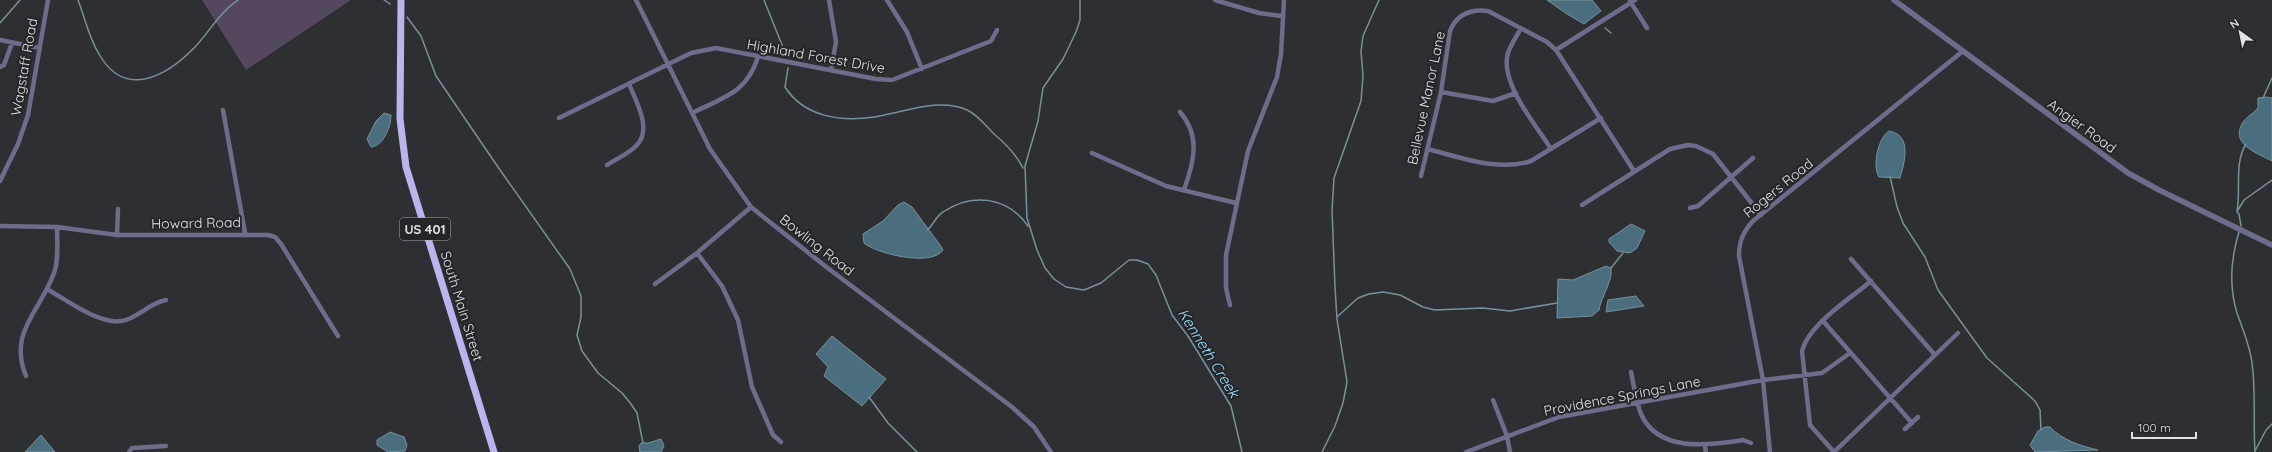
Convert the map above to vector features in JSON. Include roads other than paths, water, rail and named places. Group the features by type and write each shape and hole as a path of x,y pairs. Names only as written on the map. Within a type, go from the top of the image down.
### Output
{"highway":[{"name":"South Main Street","path":"401,0 400,119 406,167 494,452"}],"street":[{"name":"Wagstaff Road","path":"0,181 25,124 48,0"},
{"name":"Bowling Road","path":"636,0 710,148 752,207 825,266 1012,407 1034,427 1051,452"},
{"path":"829,0 836,42 831,70"},
{"path":"887,0 907,32 922,69"},
{"path":"1215,0 1259,13 1282,16"},
{"path":"1230,305 1226,288 1226,255 1248,150 1277,77 1281,54 1284,0"},
{"name":"Angier Road","path":"1894,0 2128,173 2159,190 2272,245"},
{"path":"1556,50 1632,1 1647,28"},
{"name":"Bellevue Manor Lane","path":"1421,176 1441,92 1450,31 1453,24 1462,15 1470,11 1488,11 1547,42 1556,50 1601,118 1634,172"},
{"path":"1521,28 1508,53 1506,65 1509,78 1516,93 1551,149"},
{"name":"Highland Forest Drive","path":"559,118 691,53 716,48 758,57 892,80 991,42 997,30"},
{"path":"0,40 40,48"},
{"path":"0,67 4,65 12,43"},
{"name":"Rogers Road","path":"1770,452 1763,380 1739,256 1739,242 1745,230 1762,215 1963,51"},
{"path":"692,112 745,84 753,73 758,57"},
{"path":"607,165 637,145 643,130 641,112 629,84"},
{"path":"1441,92 1493,101 1516,93"},
{"path":"223,110 245,233"},
{"path":"1180,112 1187,120 1194,136 1195,154 1184,190"},
{"path":"1427,149 1499,165 1512,166 1531,161 1601,118"},
{"path":"1582,205 1670,149 1688,145 1696,146 1713,154 1762,215"},
{"path":"1092,153 1166,186 1236,203"},
{"path":"1690,208 1698,206 1753,158"},
{"path":"655,284 697,253 752,207"},
{"path":"117,235 118,209"},
{"name":"Howard Road","path":"0,226 57,227 117,235 245,233 275,237 281,244 338,336"},
{"path":"26,376 19,356 20,343 23,332 47,289 56,263 57,227"},
{"path":"697,253 722,286 738,320 752,387 773,435 781,442"},
{"path":"1851,259 1935,355"},
{"path":"1871,281 1823,321 1804,344 1801,357 1810,425 1834,452 1958,332"},
{"path":"47,289 106,320 122,321 151,304 166,300"},
{"path":"1823,321 1850,354 1912,423"},
{"name":"Providence Springs Lane","path":"1466,452 1552,419 1763,380 1804,376 1828,371 1850,354"},
{"path":"1631,372 1637,403 1644,421 1658,438 1680,447 1705,446 1743,440 1751,443"},
{"path":"1493,400 1507,436 1510,452"},
{"path":"1905,429 1918,417"},
{"path":"129,452 132,448 166,446"},
{"path":"1705,446 1706,452"}],"water":[{"path":"1547,0 1592,0 1601,11 1584,24"},
{"path":"2258,98 2272,98 2272,161 2254,152 2243,144 2239,133 2242,123 2258,108"},
{"path":"384,113 391,115 388,130 380,143 371,147 367,139 376,121"},
{"path":"1889,131 1896,133 1904,143 1905,157 1900,178 1879,177 1877,172 1877,152 1882,140"},
{"path":"904,202 912,207 940,245 943,250 937,255 928,258 904,257 880,251 864,243 863,234 883,221 898,205"},
{"path":"1631,224 1645,231 1637,248 1630,253 1617,251 1609,242 1609,239"},
{"path":"1606,266 1611,268 1611,273 1609,284 1599,310 1592,316 1557,318 1558,279 1573,280"},
{"path":"1636,296 1644,306 1606,312 1608,300"},
{"path":"832,336 886,379 862,406 824,376 828,367 816,354"},
{"path":"2045,427 2050,427 2060,436 2072,442 2098,450 2035,452 2030,445 2038,431"},
{"path":"390,432 404,437 407,445 405,451 388,452 377,445 377,440"},
{"path":"41,435 55,452 25,452"},
{"path":"661,439 664,446 661,452 640,452 639,446 641,443 648,443"}],"waterway":[{"path":"0,23 20,0"},
{"path":"78,0 90,35 99,54 109,68 121,76 133,80 146,79 159,74 184,58 226,10 238,0"},
{"path":"384,0 390,4"},
{"path":"764,0 786,55"},
{"name":"Kenneth Creek","path":"1080,0 1080,20 1076,32 1063,59 1043,88 1038,121 1025,166 1027,218 1037,250 1045,268 1054,279 1066,287 1084,290 1101,283 1129,260 1137,260 1148,264 1156,275 1172,315 1188,336 1231,406 1242,452"},
{"path":"1322,452 1335,426 1343,403 1347,382 1337,319 1332,210 1334,178 1361,101 1363,76 1361,51 1363,36 1379,0"},
{"path":"407,17 421,36 436,76 570,269 581,296 581,317 577,335 582,351 598,373 622,393 637,413 643,443"},
{"path":"1605,28 1611,33"},
{"path":"788,68 785,87 793,97 802,105 813,111 836,118 849,119 874,117 932,105 956,106 967,110 978,118 1007,145 1023,168"},
{"path":"2263,98 2272,78"},
{"path":"2241,226 2239,214 2237,212 2239,168 2242,151 2246,144"},
{"path":"1890,176 1897,207 1903,223 1925,257 1938,290 1987,358 2035,401 2040,410 2041,430"},
{"path":"2238,210 2244,200 2272,180"},
{"path":"927,230 943,212 954,206 977,200 989,201 1010,209 1020,216 1028,226"},
{"path":"2239,232 2234,252 2232,283 2234,303 2248,344 2252,363 2254,385 2255,452"},
{"path":"1611,268 1623,253"},
{"path":"1338,316 1358,298 1369,294 1383,292 1400,295 1423,307 1435,310 1483,308 1510,311 1557,303"},
{"path":"869,397 888,423 917,452"},
{"path":"2255,451 2266,430 2272,424"}]}
